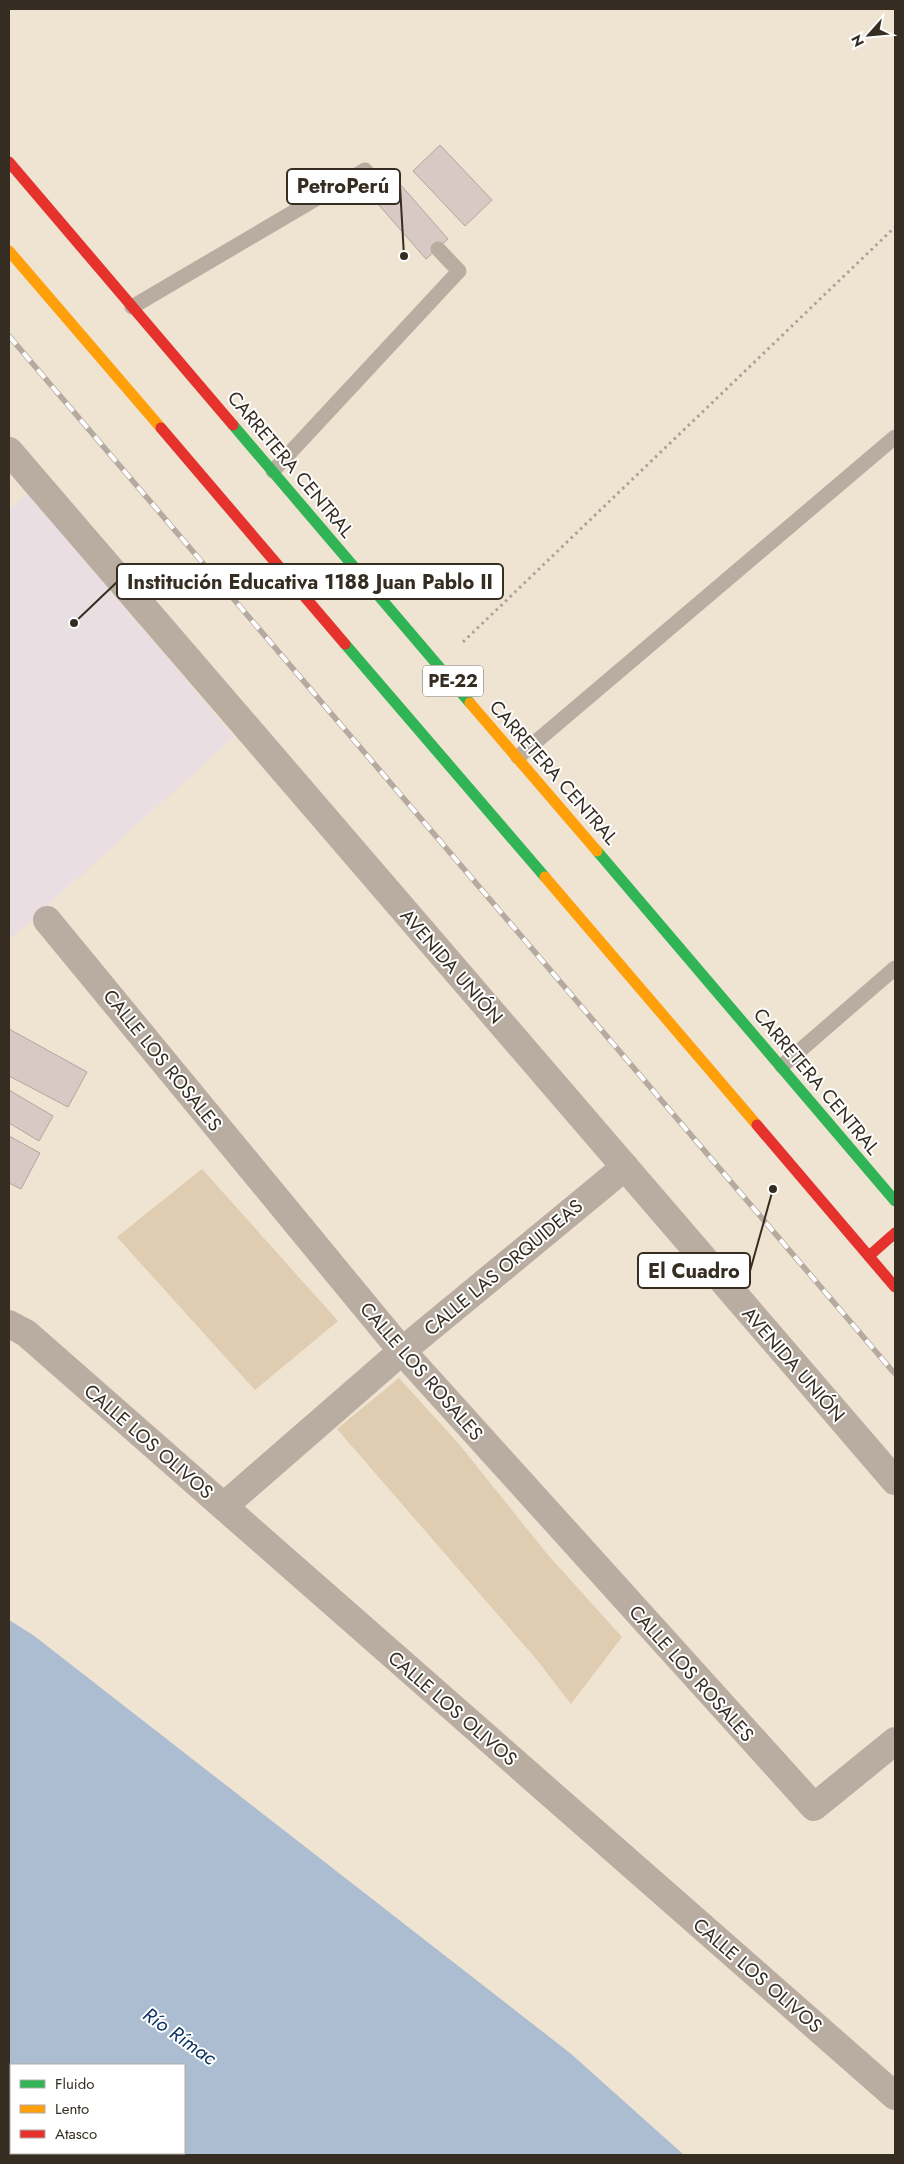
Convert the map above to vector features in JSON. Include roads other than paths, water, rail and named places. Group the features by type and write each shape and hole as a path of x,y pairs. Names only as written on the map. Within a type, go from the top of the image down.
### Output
{"main road":[{"name":"CARRETERA CENTRAL","path":"9,162 782,1066 895,1201"},
{"name":"PE-22","path":"9,251 894,1283"},
{"path":"869,1256 895,1233"}],"street":[{"name":"AVENIDA UNIÓN","path":"11,457 895,1481"},
{"name":"CALLE LOS ROSALES","path":"47,920 402,1351 814,1807 895,1741"},
{"name":"CALLE LAS ORQUIDEAS","path":"224,1506 402,1351 625,1167"},
{"name":"CALLE LOS OLIVOS","path":"9,1324 26,1333 895,2096"}],"lane":[{"path":"132,307 365,170 387,195"},
{"path":"273,471 459,271 438,249"},
{"path":"518,758 895,437"},
{"path":"782,1066 895,968"}],"water":[{"name":"Río Rímac","path":"9,1620 33,1635 570,2053 684,2155 9,2155"}],"railway":[{"path":"9,336 895,1374"}],"place":[{"name":"PetroPerú","path":"404,256"},
{"name":"Institución Educativa 1188 Juan Pablo II","path":"74,623"},
{"name":"El Cuadro","path":"773,1189"}]}
